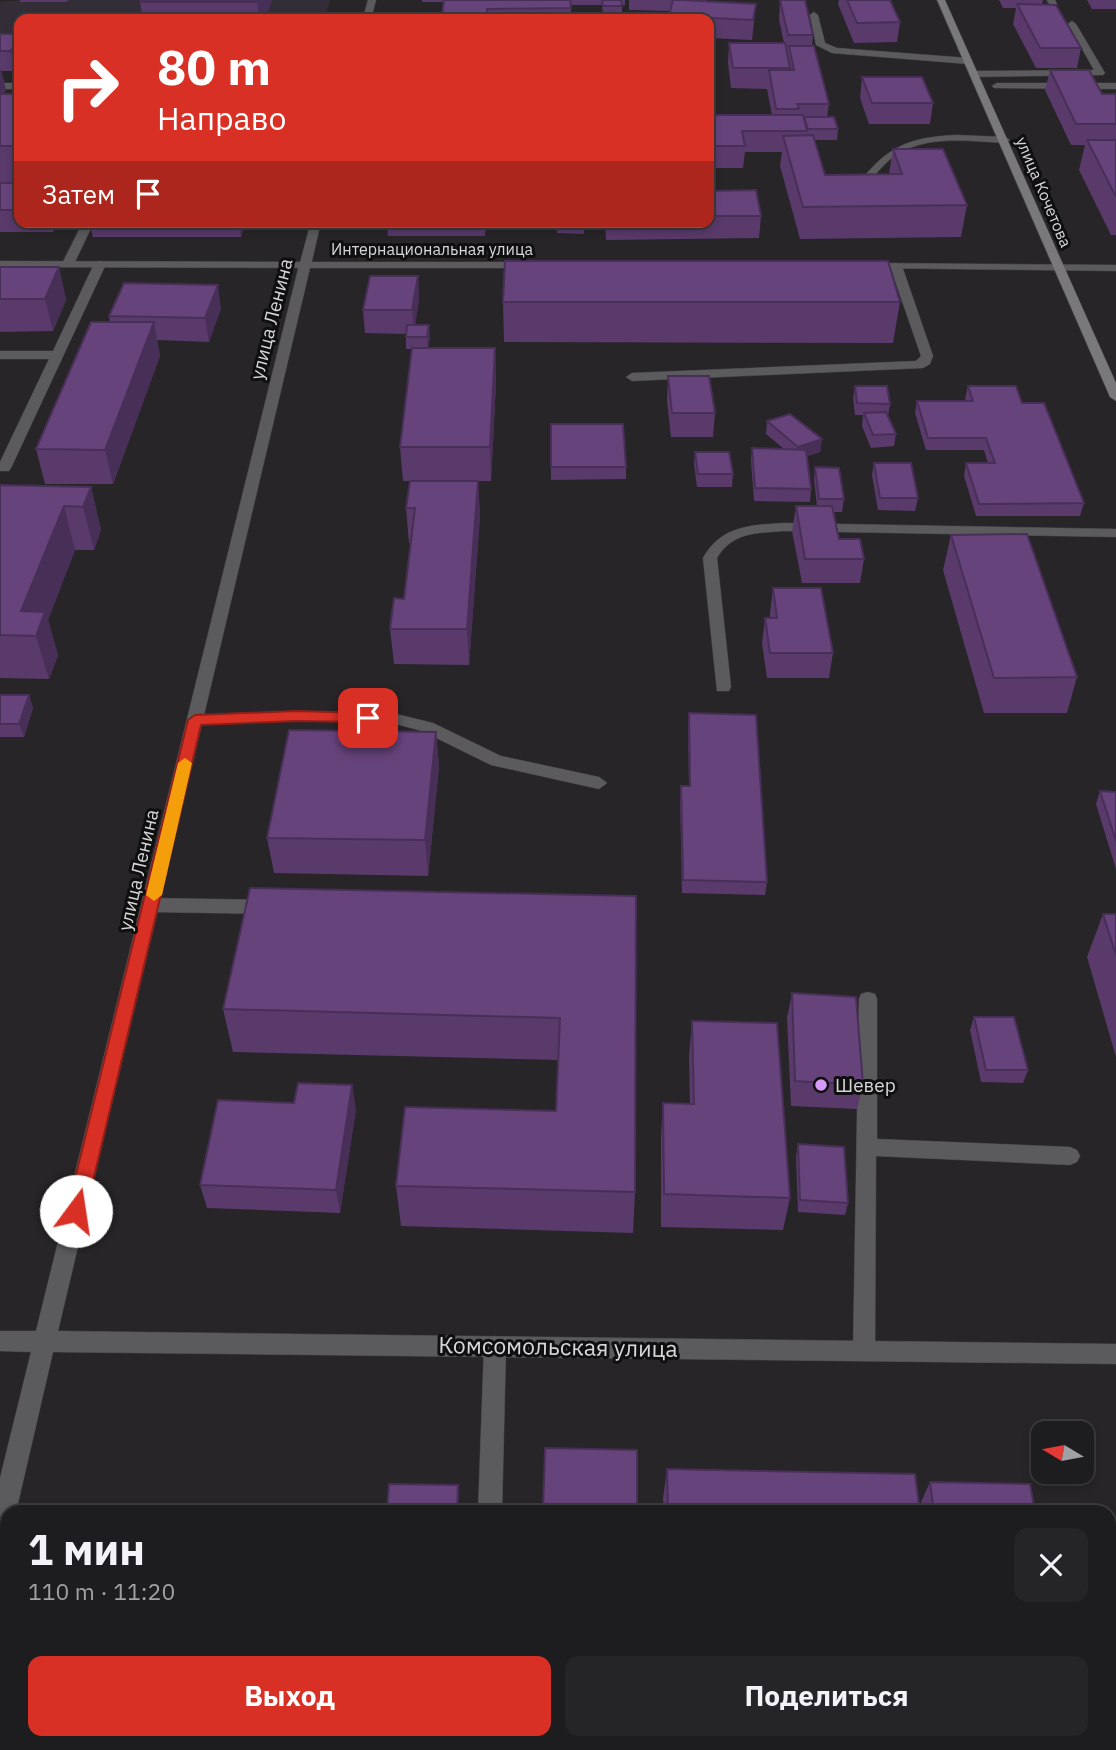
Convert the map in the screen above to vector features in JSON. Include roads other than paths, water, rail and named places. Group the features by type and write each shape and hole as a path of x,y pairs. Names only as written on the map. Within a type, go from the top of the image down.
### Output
{"main road":[{"name":"улица Кочетова","path":"941,0 1116,397"}],"street":[{"path":"814,15 821,45 835,51 968,61"},
{"path":"974,74 1100,73 1072,24"},
{"path":"979,86 1116,86"},
{"path":"857,192 883,160 904,146 927,139 1005,140"},
{"path":"68,264 86,228"},
{"name":"улица Ленина","path":"5,1505 314,228"},
{"name":"Интернациональная улица","path":"0,264 536,265"},
{"path":"4,468 100,264"},
{"path":"854,266 1116,268"},
{"path":"632,377 919,365 926,361 926,356 896,266"},
{"path":"0,355 58,355"},
{"path":"723,687 710,558 715,547 724,538 737,531 784,527 1116,533"},
{"path":"195,720 296,716 392,718 427,727 497,761 599,783"},
{"path":"151,905 282,907"},
{"path":"864,1351 868,999"},
{"path":"868,1147 1070,1156"},
{"name":"Комсомольская улица","path":"0,1341 1116,1354"},
{"path":"490,1505 495,1346"}],"place":[{"name":"Шевер","path":"821,1085"}]}
